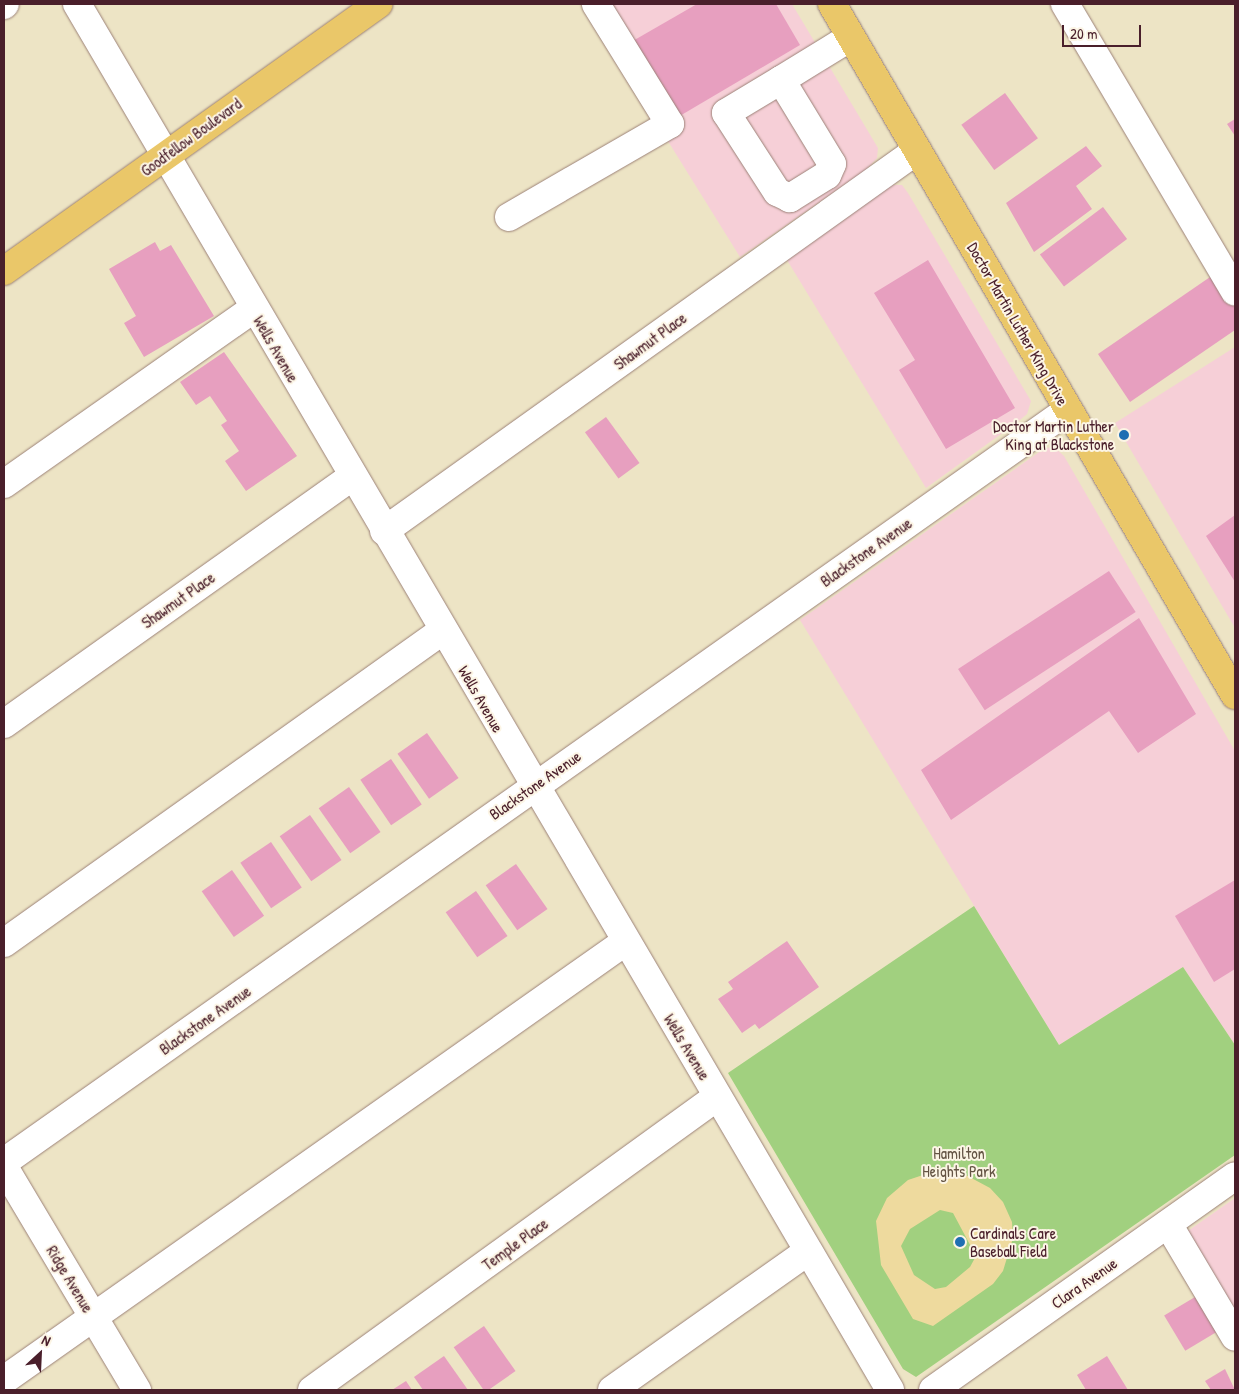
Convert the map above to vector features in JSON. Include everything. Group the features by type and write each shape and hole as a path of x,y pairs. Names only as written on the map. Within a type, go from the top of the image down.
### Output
{"main road":[{"name":"Goodfellow Boulevard","path":"4,271 378,4"},
{"name":"Doctor Martin Luther King Drive","path":"832,4 1235,695"}],"street":[{"name":"Wells Avenue","path":"77,4 532,787 718,1097 890,1390"},
{"path":"509,217 670,124 596,4"},
{"path":"1065,4 1235,291"},
{"path":"781,80 851,37"},
{"name":"Shawmut Place","path":"384,532 916,151"},
{"path":"4,484 253,309"},
{"name":"Blackstone Avenue","path":"4,1162 1068,410"},
{"name":"Shawmut Place","path":"4,724 352,477"},
{"path":"4,943 442,631"},
{"path":"4,1380 625,942"},
{"name":"Temple Place","path":"312,1390 718,1097"},
{"name":"Ridge Avenue","path":"4,1167 137,1390"},
{"name":"Clara Avenue","path":"933,1390 1168,1224 1233,1182"},
{"path":"1168,1224 1235,1337"},
{"path":"612,1390 808,1251"}],"shaded area":[{"path":"604,4 792,4 878,148 877,158 866,170 740,257 666,138"},
{"path":"890,185 902,185 908,193 1031,401 1027,414 1015,424 926,488 787,260"},
{"path":"1235,347 1235,628 1115,423"},
{"path":"1054,447 1064,456 1235,751 1235,1045 1183,967 1059,1045 800,620 1045,448"},
{"path":"1235,1198 1235,1318 1185,1233"}],"green space":[{"name":"Hamilton Heights Park","path":"974,906 1059,1045 1183,967 1235,1045 1235,1155 916,1377 903,1369 728,1073"}],"sand":[{"path":"962,1173 990,1188 1003,1202 1012,1222 1013,1238 1003,1271 993,1284 933,1326 913,1319 881,1265 876,1221 887,1198 908,1180 926,1174","holes":["940,1210 953,1213 976,1256 970,1267 946,1287 935,1289 914,1275 901,1246 910,1229"]}],"building":[{"path":"697,4 776,4 800,45 678,117 631,42"},
{"path":"1005,93 1038,138 994,170 961,125"},
{"path":"1235,119 1235,136 1227,124"},
{"path":"1086,146 1102,166 1076,186 1092,209 1034,252 1006,203"},
{"path":"1103,207 1127,239 1064,286 1040,255"},
{"path":"155,242 160,251 171,245 214,316 144,357 124,323 136,316 109,269"},
{"path":"928,260 1015,408 946,449 899,370 915,360 874,293"},
{"path":"1213,275 1235,308 1235,330 1130,402 1098,354"},
{"path":"224,352 297,456 246,491 225,461 239,451 221,425 227,421 210,396 196,405 180,382"},
{"path":"606,417 640,463 618,478 585,432"},
{"path":"1235,515 1235,582 1206,536"},
{"path":"1109,571 1136,612 985,710 958,669"},
{"path":"1139,618 1196,714 1138,753 1109,711 951,820 921,770"},
{"path":"427,733 459,778 429,799 398,754"},
{"path":"391,759 422,805 391,825 360,780"},
{"path":"349,787 381,832 350,853 319,808"},
{"path":"310,815 342,860 311,881 280,836"},
{"path":"271,842 302,888 271,908 240,863"},
{"path":"516,864 548,909 517,930 486,885"},
{"path":"232,870 264,916 234,937 202,891"},
{"path":"1235,880 1235,969 1214,982 1175,916"},
{"path":"476,891 508,936 477,957 446,912"},
{"path":"787,941 819,987 759,1029 755,1024 742,1033 718,999 733,989 728,982"},
{"path":"1195,1297 1216,1332 1185,1351 1164,1316"},
{"path":"484,1326 516,1371 488,1390 484,1390 454,1347"},
{"path":"444,1356 468,1390 423,1390 414,1377"},
{"path":"1107,1356 1128,1390 1086,1390 1077,1375"},
{"path":"1225,1369 1235,1390 1211,1390 1205,1381"},
{"path":"406,1381 412,1390 392,1390"}],"place":[{"name":"Doctor Martin Luther King at Blackstone","path":"1124,435"},
{"name":"Cardinals Care Baseball Field","path":"960,1242"}]}
